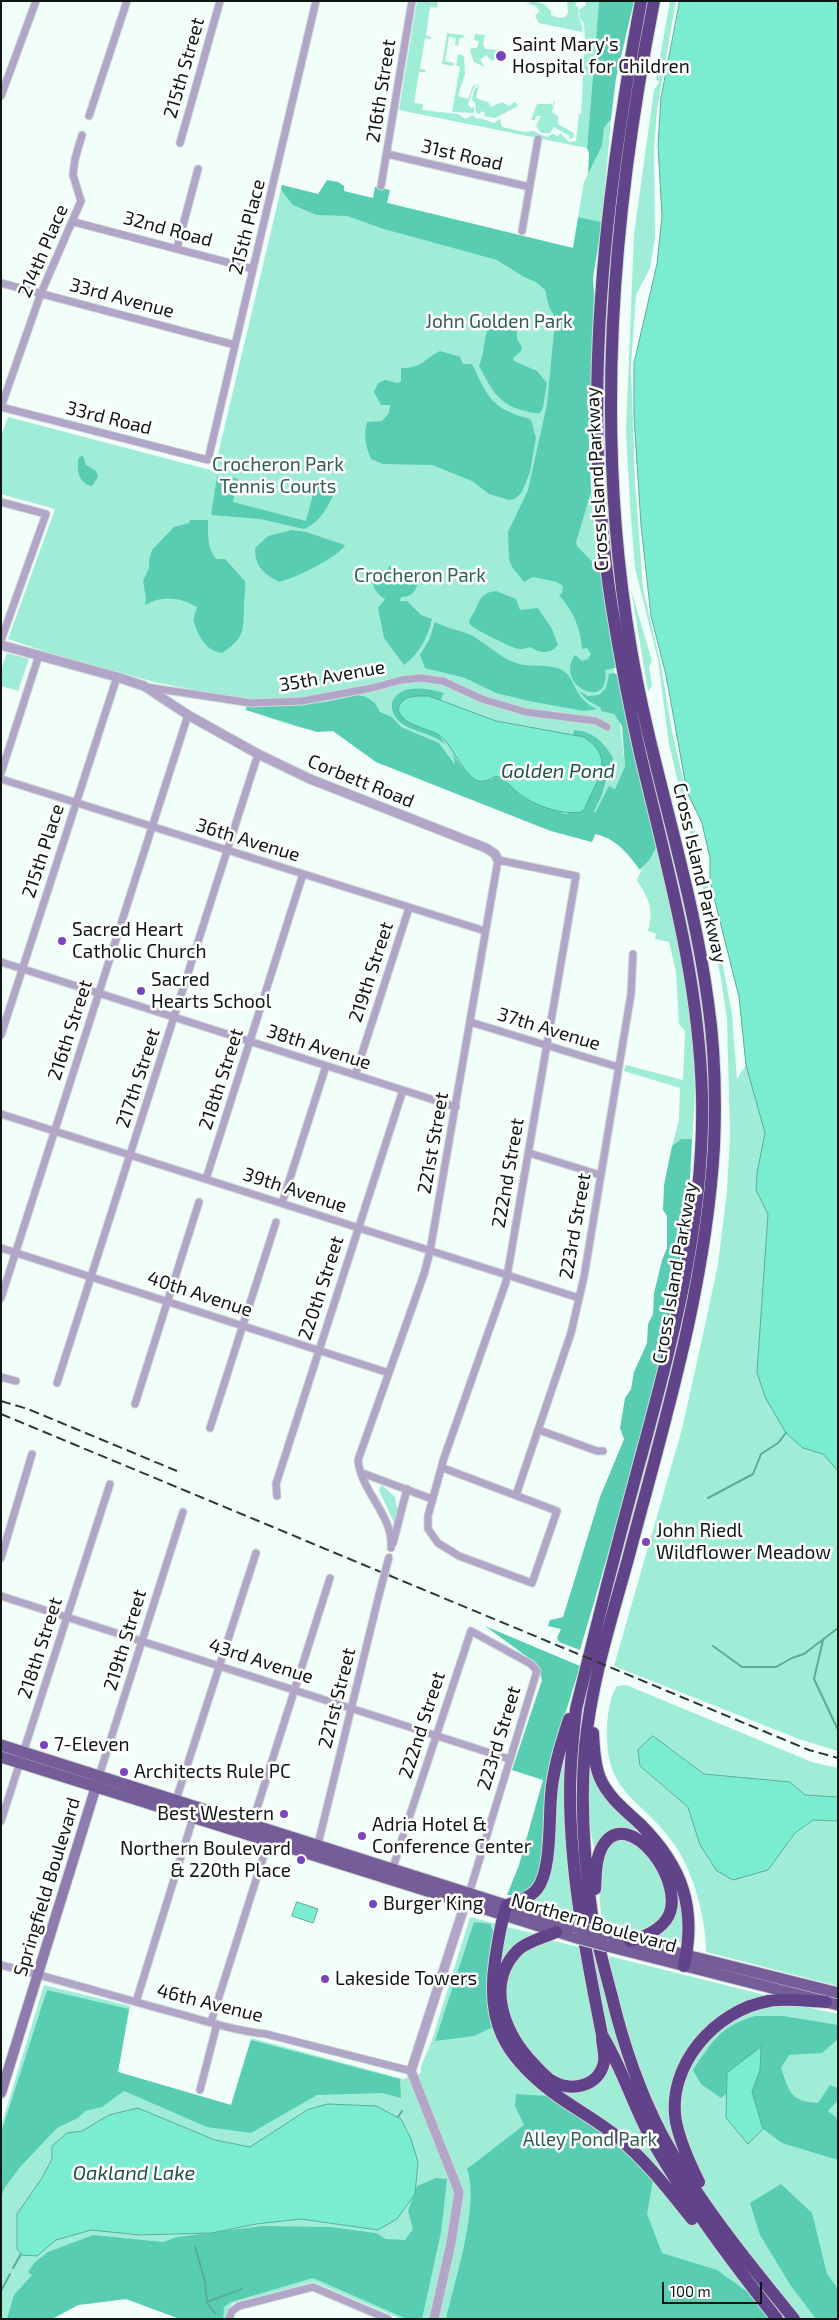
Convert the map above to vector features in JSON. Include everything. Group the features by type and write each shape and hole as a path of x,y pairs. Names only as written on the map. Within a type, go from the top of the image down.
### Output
{"highway":[{"name":"Cross Island Parkway","path":"641,1 620,122 604,270 597,412 602,513 612,605 630,707 687,953 696,1003 702,1099 701,1148 695,1206 677,1317 576,1709 571,1751 571,1834 579,1916 602,2034 612,2051 627,2089 653,2143 694,2210 777,2319"},
{"name":"Cross Island Parkway","path":"654,1 633,119 617,264 611,362 612,459 618,557 631,652 696,932 708,1000 714,1050 714,1146 703,1246 685,1340 610,1626 590,1710 585,1749 584,1830 592,1916 616,2018 635,2074 660,2131 692,2184 724,2231 794,2319"},
{"path":"610,1626 593,1728 598,1770 605,1787 616,1801 658,1842 677,1873 684,1891 689,1916 685,1960"},
{"path":"586,1669 559,1749 552,1787 545,1872 537,1889 505,1911 499,1933 492,1984 492,2005 495,2020 512,2053 540,2082 615,2135 642,2158 709,2240 750,2285"},
{"path":"592,1916 597,1861 602,1846 616,1835 628,1835 646,1845 655,1856 667,1879 672,1898 671,1910 666,1921 650,1934 630,1941"},
{"path":"556,1932 520,1949 503,1977 501,2002 511,2034 525,2055 550,2080 561,2086 574,2088 586,2085 596,2079 601,2071 604,2061 602,2034"},
{"path":"724,2231 698,2180 676,2121 675,2098 679,2078 685,2063 702,2039 712,2029 729,2016 749,2006 774,2000 832,2003"}],"main road":[{"name":"Northern Boulevard","path":"1,1745 22,1757 98,1782 505,1911 606,1941 685,1960 838,1992"},
{"name":"Northern Boulevard","path":"1,1757 22,1757"},
{"name":"Springfield Boulevard","path":"1,2093 98,1782"},
{"name":"Northern Boulevard","path":"505,1911 556,1932 576,1932"},
{"name":"Northern Boulevard","path":"606,1941 630,1941 685,1960 832,2003"}],"street":[{"path":"1,96 36,1"},
{"path":"89,116 127,1"},
{"name":"215th Street","path":"180,143 220,1"},
{"name":"215th Place","path":"208,460 316,1"},
{"name":"216th Street","path":"381,186 412,1"},
{"name":"214th Place","path":"1,407 41,293 74,222 81,201 73,174 82,135"},
{"path":"522,231 538,139"},
{"name":"31st Road","path":"387,154 530,187"},
{"path":"176,248 198,169"},
{"name":"32nd Road","path":"74,222 253,269"},
{"name":"33rd Avenue","path":"1,283 235,345"},
{"name":"33rd Road","path":"1,407 208,460"},
{"path":"1,502 46,514 1,640"},
{"name":"35th Avenue","path":"1,645 117,676 144,686 251,703 293,702 372,688 401,680 421,678 443,681 482,700 526,712 596,720 607,727"},
{"path":"1,773 39,655"},
{"name":"215th Place","path":"1,1035 117,676"},
{"name":"Corbett Road","path":"144,686 188,716 258,754 310,779 486,848 495,854 498,860 576,876"},
{"name":"216th Street","path":"1,1298 188,716"},
{"name":"217th Street","path":"57,1384 258,754"},
{"name":"36th Avenue","path":"1,779 485,931"},
{"name":"221st Street","path":"391,1548 389,1529 362,1473 358,1460 430,1250 498,860"},
{"name":"218th Street","path":"206,1179 303,874"},
{"name":"222nd Street","path":"516,1495 558,1511 532,1583 459,1556 438,1543 428,1529 428,1516 443,1468 444,1458 507,1276 576,876"},
{"name":"219th Street","path":"355,1075 408,908"},
{"name":"223rd Street","path":"516,1495 570,1333 584,1277 633,979 633,954"},
{"name":"38th Avenue","path":"1,962 456,1107"},
{"name":"37th Avenue","path":"470,1022 618,1067"},
{"path":"282,1203 326,1066"},
{"name":"220th Street","path":"277,1496 276,1484 402,1090"},
{"name":"39th Avenue","path":"1,1114 578,1298"},
{"path":"529,1154 600,1174"},
{"path":"135,1404 198,1202"},
{"path":"210,1428 276,1222"},
{"name":"40th Avenue","path":"1,1248 389,1373"},
{"path":"1,1377 16,1382"},
{"path":"539,1430 597,1451 603,1451"},
{"path":"1,1558 32,1454"},
{"path":"443,1468 516,1495"},
{"path":"362,1473 432,1499"},
{"name":"218th Street","path":"1,1821 110,1484"},
{"name":"221st Street","path":"316,1851 407,1489"},
{"name":"219th Street","path":"98,1782 183,1512"},
{"path":"174,1806 218,1664 256,1553"},
{"path":"250,1830 330,1578"},
{"name":"43rd Avenue","path":"1,1596 218,1664 509,1760"},
{"name":"222nd Street","path":"391,1874 435,1735 471,1631 531,1664 537,1671"},
{"name":"223rd Street","path":"411,2071 537,1671"},
{"path":"136,2002 195,1812"},
{"path":"200,2090 214,2023 270,1836"},
{"name":"46th Avenue","path":"1,1965 214,2023 253,2033 266,2034 411,2071"},
{"path":"411,2071 459,2192 451,2243 434,2319"},
{"path":"229,2319 232,2311 239,2306 313,2287 388,2319"}],"green space":[{"path":"417,1 438,1 437,8 430,7 426,35 431,37 431,39 425,38 420,69 426,70 425,72 419,72 414,103 423,104 422,110 458,114 466,119 473,115 477,119 480,118 494,123 500,119 502,127 524,132 533,131 547,137 553,134 558,136 560,133 569,142 576,141 579,114 581,114 585,39 584,24 580,18 579,10 586,5 585,1 599,1 587,148 399,110"},
{"path":"533,1 544,4 551,11 551,15 560,18 565,17 568,13 567,1 578,1 575,5 579,8 578,14 582,32 539,23 535,16 539,11 540,16 540,12 537,7 534,5 523,6"},
{"path":"599,1 634,1 616,78 611,119 604,128 602,146 588,174 589,153 587,148"},
{"path":"670,1 676,1 657,110 654,148 655,238 650,268 636,295 631,366 635,482 643,588 661,666 672,731 711,900 732,1015 737,1079 746,1065 739,997 710,881 710,858 702,823 687,792 666,675 651,616 699,641 838,1066 838,1751 799,1739 614,1666 682,1429 701,1344 718,1264 727,1191 730,1135 727,1019 705,898 669,744 658,660 635,568 626,431 634,234 654,90 659,82 656,79"},
{"path":"447,33 463,35 465,37 459,39 458,46 455,45 456,38 449,37 445,61 454,63 453,66 442,64"},
{"path":"475,34 485,35 483,43 485,49 498,50 501,57 497,57 492,61 486,55 480,60 485,67 474,62 470,50 477,48 479,41 474,40"},
{"path":"458,54 464,56 465,74 458,96 468,99 473,86 478,84 473,89 468,104 471,108 474,107 474,113 452,112 460,67 456,65"},
{"path":"479,85 476,98 488,102 491,107 502,102 509,106 515,102 518,106 495,118 484,116 485,113 482,111 479,114 476,113 475,103 472,100 474,90"},
{"path":"554,101 552,112 558,116 558,124 574,133 573,138 570,139 568,135 554,127 550,133 541,133 536,126 541,116 536,116 535,120 531,120 537,104 552,104 552,107"},
{"path":"611,119 602,222 578,217 584,182 602,146 604,128"},
{"path":"327,180 338,182 344,186 344,191 373,198 375,187 390,190 387,203 573,248 578,217 602,222 593,278 591,421 588,422 591,492 576,542 577,546 603,573 619,667 605,670 605,683 600,690 593,692 584,690 577,685 571,676 570,666 575,655 582,661 588,659 591,654 587,648 582,649 580,634 575,620 559,595 562,593 563,586 557,582 533,577 524,582 512,567 509,559 508,532 528,490 547,404 554,332 558,322 549,307 545,290 536,282 524,277 497,260 384,229 347,216 317,215 293,205 281,190 282,185 318,194"},
{"name":"Crocheron Park","path":"282,185 382,211 384,202 593,253 588,396 592,506 595,539 603,573 625,766 592,842 548,830 376,762 333,731 311,730 289,724 246,710 246,707 235,698 154,682 49,653 8,639 55,509 1,494 1,436 8,417 214,471"},
{"name":"John Golden Park","path":"494,317 517,327 517,339 522,347 521,351 513,358 514,361 537,371 547,383 543,407 540,413 521,410 506,403 495,393 479,366 486,334"},
{"path":"440,351 460,357 463,364 472,364 488,394 499,406 507,411 530,419 536,437 530,472 522,492 515,499 509,500 489,494 472,481 432,465 383,464 371,459 365,432 367,422 382,421 389,413 390,405 381,405 374,392 378,383 385,380 398,383 401,381 401,368 414,367"},
{"path":"83,456 86,465 96,471 98,477 92,486 84,482 79,475 79,457"},
{"path":"217,476 226,481 228,476 238,479 233,502 306,521 316,483 336,488 328,506 320,517 304,529 260,519 211,515"},
{"path":"190,520 208,520 209,540 213,555 216,559 225,559 245,581 243,628 235,643 222,653 211,649 200,637 194,620 197,607 171,598 145,605 146,598 143,581 149,568 152,550 174,527 189,523"},
{"path":"292,530 306,532 345,545 325,561 279,582 268,576 258,565 255,548 268,536"},
{"path":"389,566 419,582 413,593 401,597 400,601 407,601 421,615 432,619 422,645 404,665 384,638 378,608 385,599 374,588 377,573 387,570"},
{"path":"631,590 652,661 649,667 652,686 648,691"},
{"path":"496,591 516,599 520,610 538,608 552,629 558,645 548,652 537,651 530,647 517,649 472,626 470,620 483,596"},
{"path":"435,622 471,635 516,663 562,670 570,678 583,699 597,709 584,711 529,701 496,693 465,678 425,668 420,655 429,640"},
{"path":"7,653 29,659 18,691 1,686 1,670"},
{"path":"614,673 621,677 658,844 650,859 640,870 621,848 603,836 595,834 592,842 551,831 376,762 333,731 317,732 246,710 247,706 297,705 326,702 358,695 366,697 375,703 380,712 392,717 401,727 439,743 455,765 452,754 475,780 491,780 495,777 502,778 520,795 566,814 585,808 587,803 584,737 573,736 574,730 592,735 602,742 613,758 601,797 594,811 595,813 609,786 615,789 625,766 622,726 614,714 601,711 601,708 587,700 579,691 588,696 599,695 606,688 609,674"},
{"path":"410,689 444,693 440,701 429,696 409,722 439,735 446,746 439,740 411,729 397,719 392,705 397,695"},
{"path":"658,844 682,954 688,990 695,1063 692,1139 681,1139 672,1146 679,1120 680,1088 624,1071 626,1065 683,1080 685,1031 679,1024 676,972 669,942 655,939 656,934 648,931 650,924 649,904 645,893 637,881"},
{"path":"681,1139 692,1139 686,1215 675,1290 640,1437 580,1650 559,1642 557,1638 561,1629 548,1626 550,1620 563,1617 600,1497 624,1439 620,1428 625,1398 631,1389 634,1372 647,1343 648,1324 653,1314 654,1293 667,1248 667,1216 663,1210 664,1185 672,1146"},
{"path":"381,1486 395,1497 399,1510 395,1525 379,1490"},
{"path":"485,1626 580,1666 559,1734 544,1856 538,1879 531,1890 519,1895 507,1895 519,1865 543,1780 512,1770 542,1680 537,1664"},
{"path":"626,1685 812,1762 838,1768 838,1797 805,1795 790,1782 704,1774 653,1736 640,1766 688,1807 700,1845 768,1870 795,1833 813,1820 838,1821 838,1986 706,1952 704,1925 698,1897 682,1858 663,1830 628,1794 612,1768 608,1749 607,1726 609,1710 617,1686"},
{"path":"564,1755 576,1916 527,1902"},
{"path":"590,1756 594,1767 651,1840 633,1832 596,1853 590,1818"},
{"path":"624,1837 639,1843 666,1882 667,1912 646,1932 643,1929 629,1932 603,1924 599,1893 600,1868 607,1847 613,1841"},
{"path":"676,1891 685,1908 683,1943 650,1937"},
{"name":"Alley Pond Park","path":"470,1917 539,1935 536,1937 579,1947 583,1952 610,1960 609,1956 769,1996 764,1998 838,2014 838,2319 401,2319 314,2282 233,2303 228,2309 227,2319 180,2319 126,2299 78,2305 52,2319 1,2319 1,2126 44,1985 130,2006 118,2072 231,2105 251,2038 403,2079 421,2073 421,2066 432,2040"},
{"path":"474,1922 490,1924 493,1931 495,2026 474,2036 435,2041"},
{"path":"47,1990 129,2009 118,2072 231,2105 251,2040 400,2079 401,2098 382,2093 317,2095 251,2133 207,2127 124,2091 102,2107 85,2111 78,2118 57,2128 21,2166 5,2187 1,2197 1,2133"},
{"path":"755,2016 783,2016 838,2025 838,2039 822,2053 789,2055 781,2068 789,2090 796,2098 818,2103 830,2085 838,2088 838,2100 828,2111 838,2119 838,2160 782,2143 763,2129 752,2092 760,2070 761,2048 728,2073 726,2094 721,2098 701,2084 693,2070 712,2043 725,2030"},
{"path":"516,2094 548,2096 612,2140 653,2180 647,2214 662,2253 717,2270 753,2296 772,2319 446,2319 468,2222 470,2184 467,2169 524,2125 515,2106"},
{"path":"436,2178 447,2179 441,2232 422,2319 407,2319 313,2278 231,2302 224,2307 223,2319 180,2319 126,2299 78,2305 52,2319 7,2319 14,2295 32,2275 28,2272 35,2262 48,2252 93,2235 163,2242 177,2237 262,2226 330,2227 376,2233 386,2239 405,2240 413,2229 408,2211 417,2186"},
{"path":"781,2184 812,2213 827,2274 838,2289 838,2319 816,2319 791,2286 760,2235 750,2203"}],"water":[{"path":"680,1 838,1 838,1471 823,1454 803,1448 786,1433 765,1397 757,1372 768,1214 756,1190 757,1173 765,1133 746,1065 739,997 710,881 710,858 702,823 687,792 666,675 651,616 641,525 634,416 634,363 657,264 662,216 658,145 661,98"},
{"name":"Golden Pond","path":"417,696 429,696 496,721 584,737 600,753 602,762 598,779 585,808 582,812 574,813 557,811 524,797 500,777 481,781 472,777 467,773 443,738 434,732 409,723 400,715 398,709 403,701"},
{"path":"653,1736 704,1774 790,1782 805,1795 838,1797 838,1821 813,1820 795,1833 768,1870 733,1880 717,1871 700,1845 688,1807 640,1766 638,1750"},
{"path":"297,1902 318,1909 313,1923 292,1916"},
{"path":"761,2047 760,2070 752,2092 763,2129 748,2144 726,2118 727,2073"},
{"name":"Oakland Lake","path":"328,2104 376,2106 401,2119 411,2139 418,2162 415,2194 397,2219 378,2230 301,2219 256,2224 212,2233 140,2235 91,2230 56,2240 37,2256 22,2255 17,2249 17,2214 42,2178 52,2159 52,2146 67,2133 82,2131 109,2115 138,2108 215,2140 250,2147 307,2110"}],"waterway":[{"path":"708,1498 753,1474 761,1454 778,1443 786,1433"},
{"path":"713,1646 742,1667 776,1667 804,1654 838,1628"},
{"path":"823,1640 814,1679 838,1730"},
{"path":"398,2117 402,2111"},
{"path":"195,2247 205,2281 207,2302 242,2289"},
{"path":"13,2268 21,2254"},
{"path":"1,2291 10,2274"},
{"path":"207,2303 215,2313"}],"railway":[{"path":"1,1401 28,1409 177,1471"},
{"path":"1,1414 809,1750 838,1758"}],"place":[{"name":"Saint Mary's Hospital for Children","path":"501,56"},
{"name":"Sacred Heart Catholic Church","path":"62,941"},
{"name":"Sacred Hearts School","path":"141,991"},
{"name":"John Riedl Wildflower Meadow","path":"646,1542"},
{"name":"7-Eleven","path":"44,1745"},
{"name":"Architects Rule PC","path":"124,1772"},
{"name":"Best Western","path":"284,1814"},
{"name":"Adria Hotel & Conference Center","path":"362,1836"},
{"name":"Northern Boulevard & 220th Place","path":"301,1860"},
{"name":"Burger King","path":"373,1904"},
{"name":"Lakeside Towers","path":"325,1979"}],"park label":[{"name":"Crocheron Park Tennis Courts","path":"278,476"}]}
